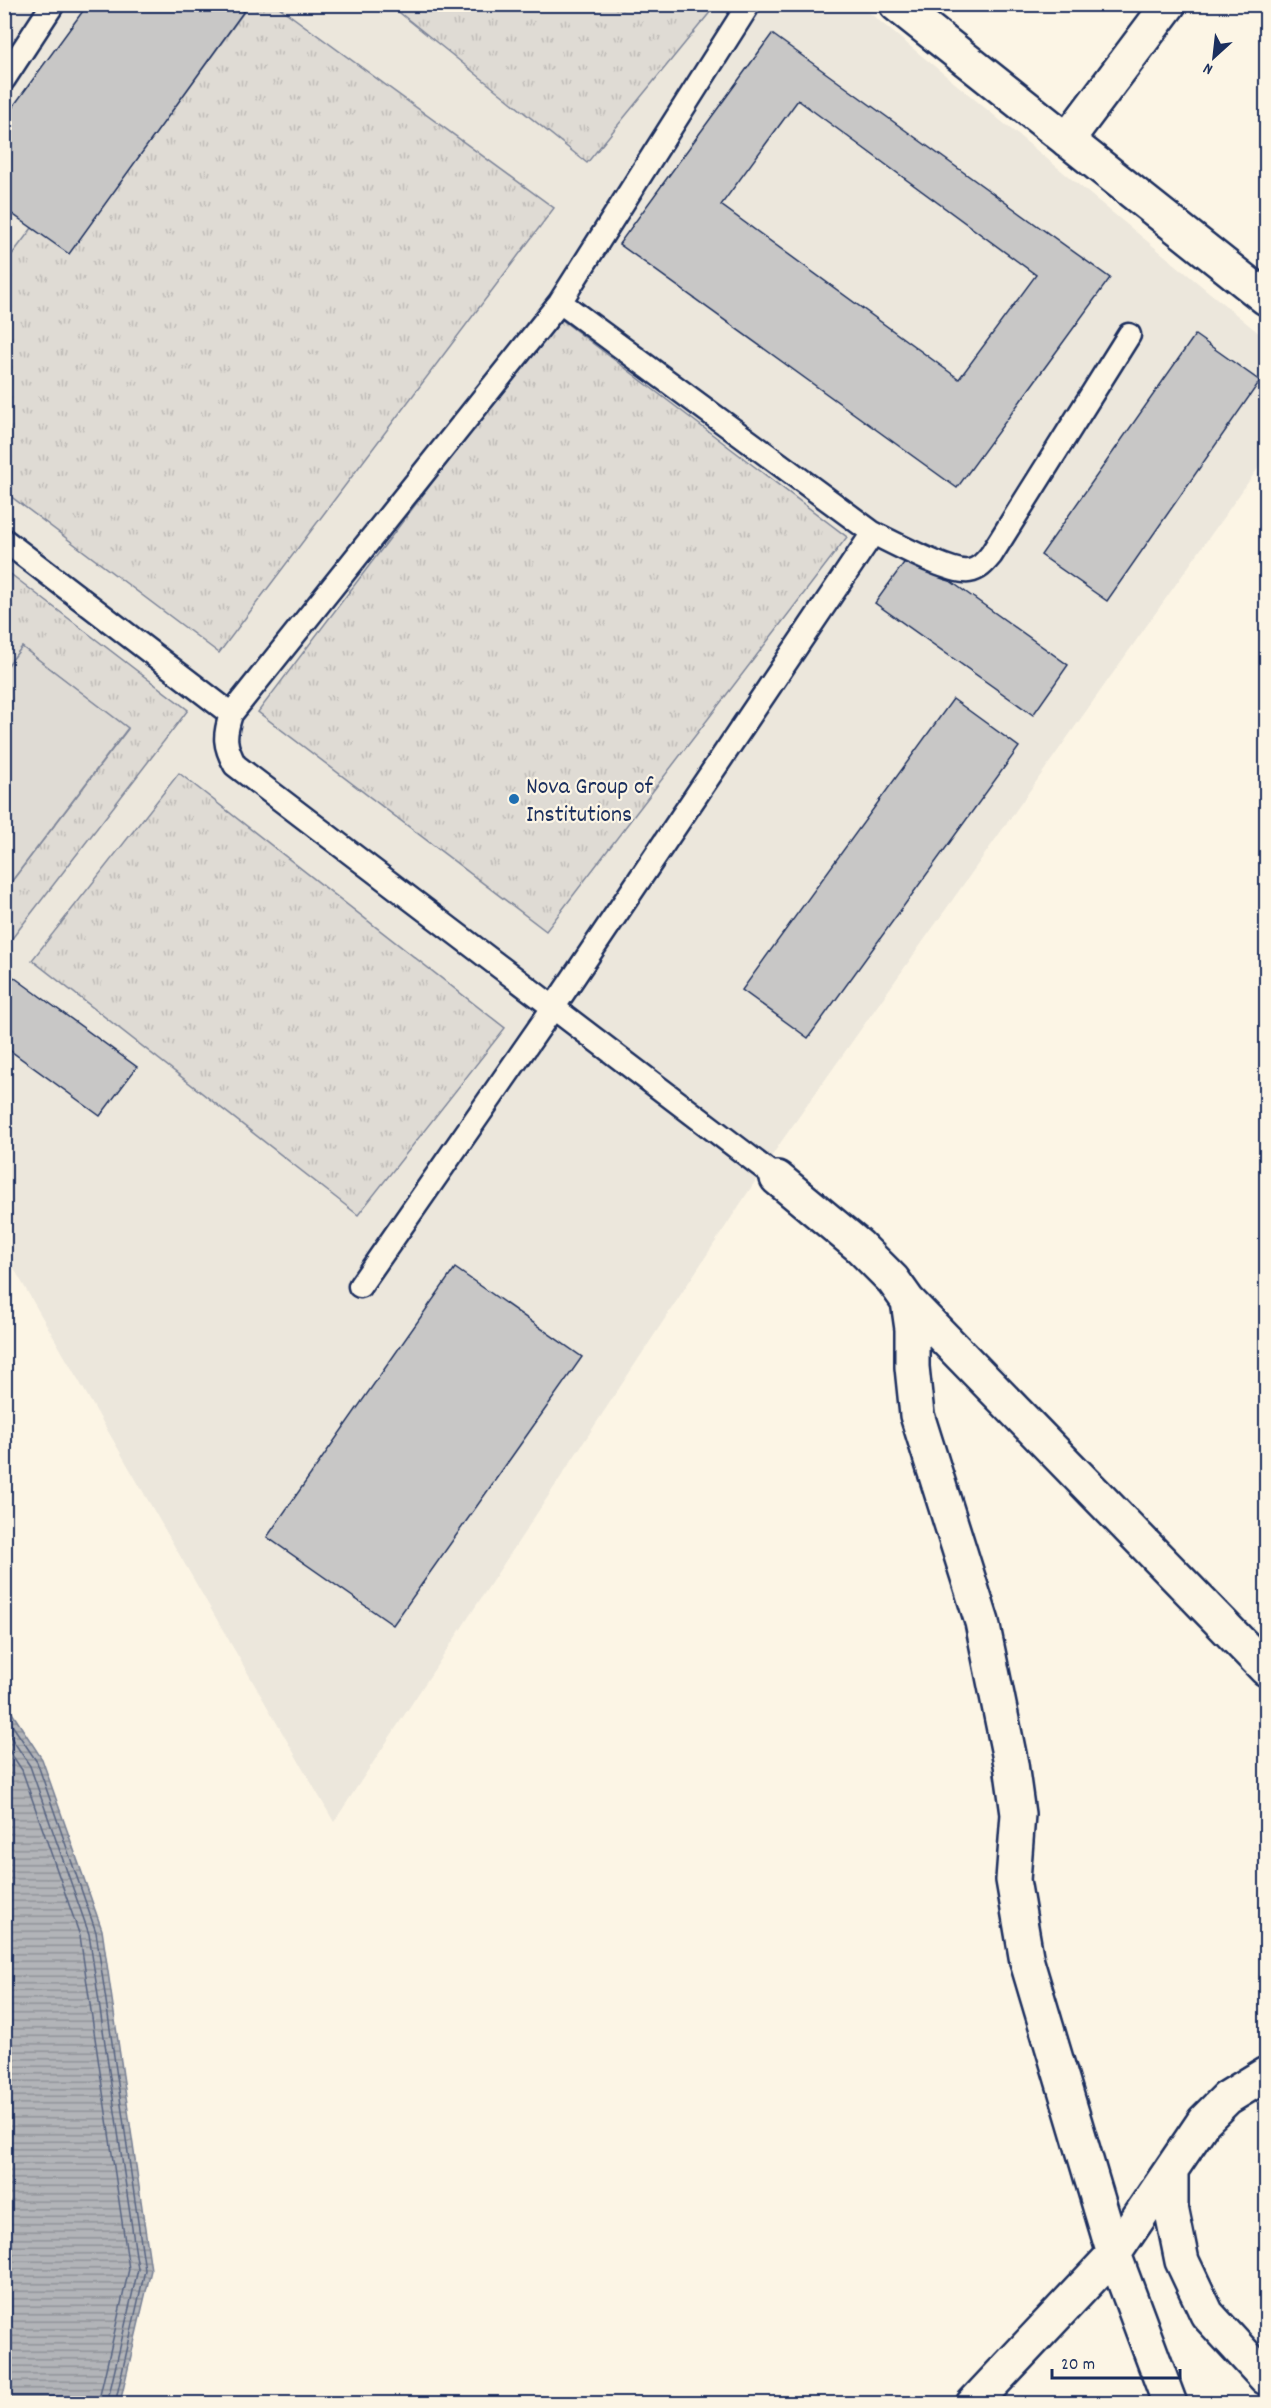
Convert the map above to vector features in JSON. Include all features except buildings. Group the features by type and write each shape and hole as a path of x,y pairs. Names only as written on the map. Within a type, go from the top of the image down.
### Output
{"street":[{"path":"896,4 1266,298"},
{"path":"1067,140 1168,4"},
{"path":"777,1178 859,1246 893,1280 908,1301 1266,1669"},
{"path":"908,1301 917,1415 982,1622 1011,1764 1018,1814 1013,1880 1027,1962 1114,2254 1170,2403"},
{"path":"973,2403 1114,2254 1204,2121 1227,2098 1266,2074"},
{"path":"1171,2170 1171,2207 1182,2261 1207,2314 1266,2378"}],"lane":[{"path":"4,79 53,4"},
{"path":"749,4 560,302 231,714 225,732 227,750 235,765 777,1178"},
{"path":"560,302 873,533 952,569 968,571 981,567 992,555 1129,334"},
{"path":"360,1286 553,1008 873,533"},
{"path":"4,540 231,714"}],"shaded area":[{"name":"Nova Group of Institutions","path":"4,5 860,5 1266,339 1266,457 781,1142 334,1822 5,1253"}],"green space":[{"path":"249,5 276,5 554,208 219,653 5,492 4,265 32,228 71,250"},
{"path":"390,5 716,5 587,163"},
{"path":"558,317 847,537 546,931 258,712"},
{"path":"4,569 188,710 7,945 4,943 5,890 128,729 22,647 5,669"},
{"path":"22,647 128,728 5,890 5,669"},
{"path":"179,773 505,1028 358,1215 32,960"}],"water":[{"path":"5,1702 42,1759 102,1930 151,2270 120,2403 5,2403"}],"place":[{"name":"Nova Group of Institutions","path":"514,799"}]}
